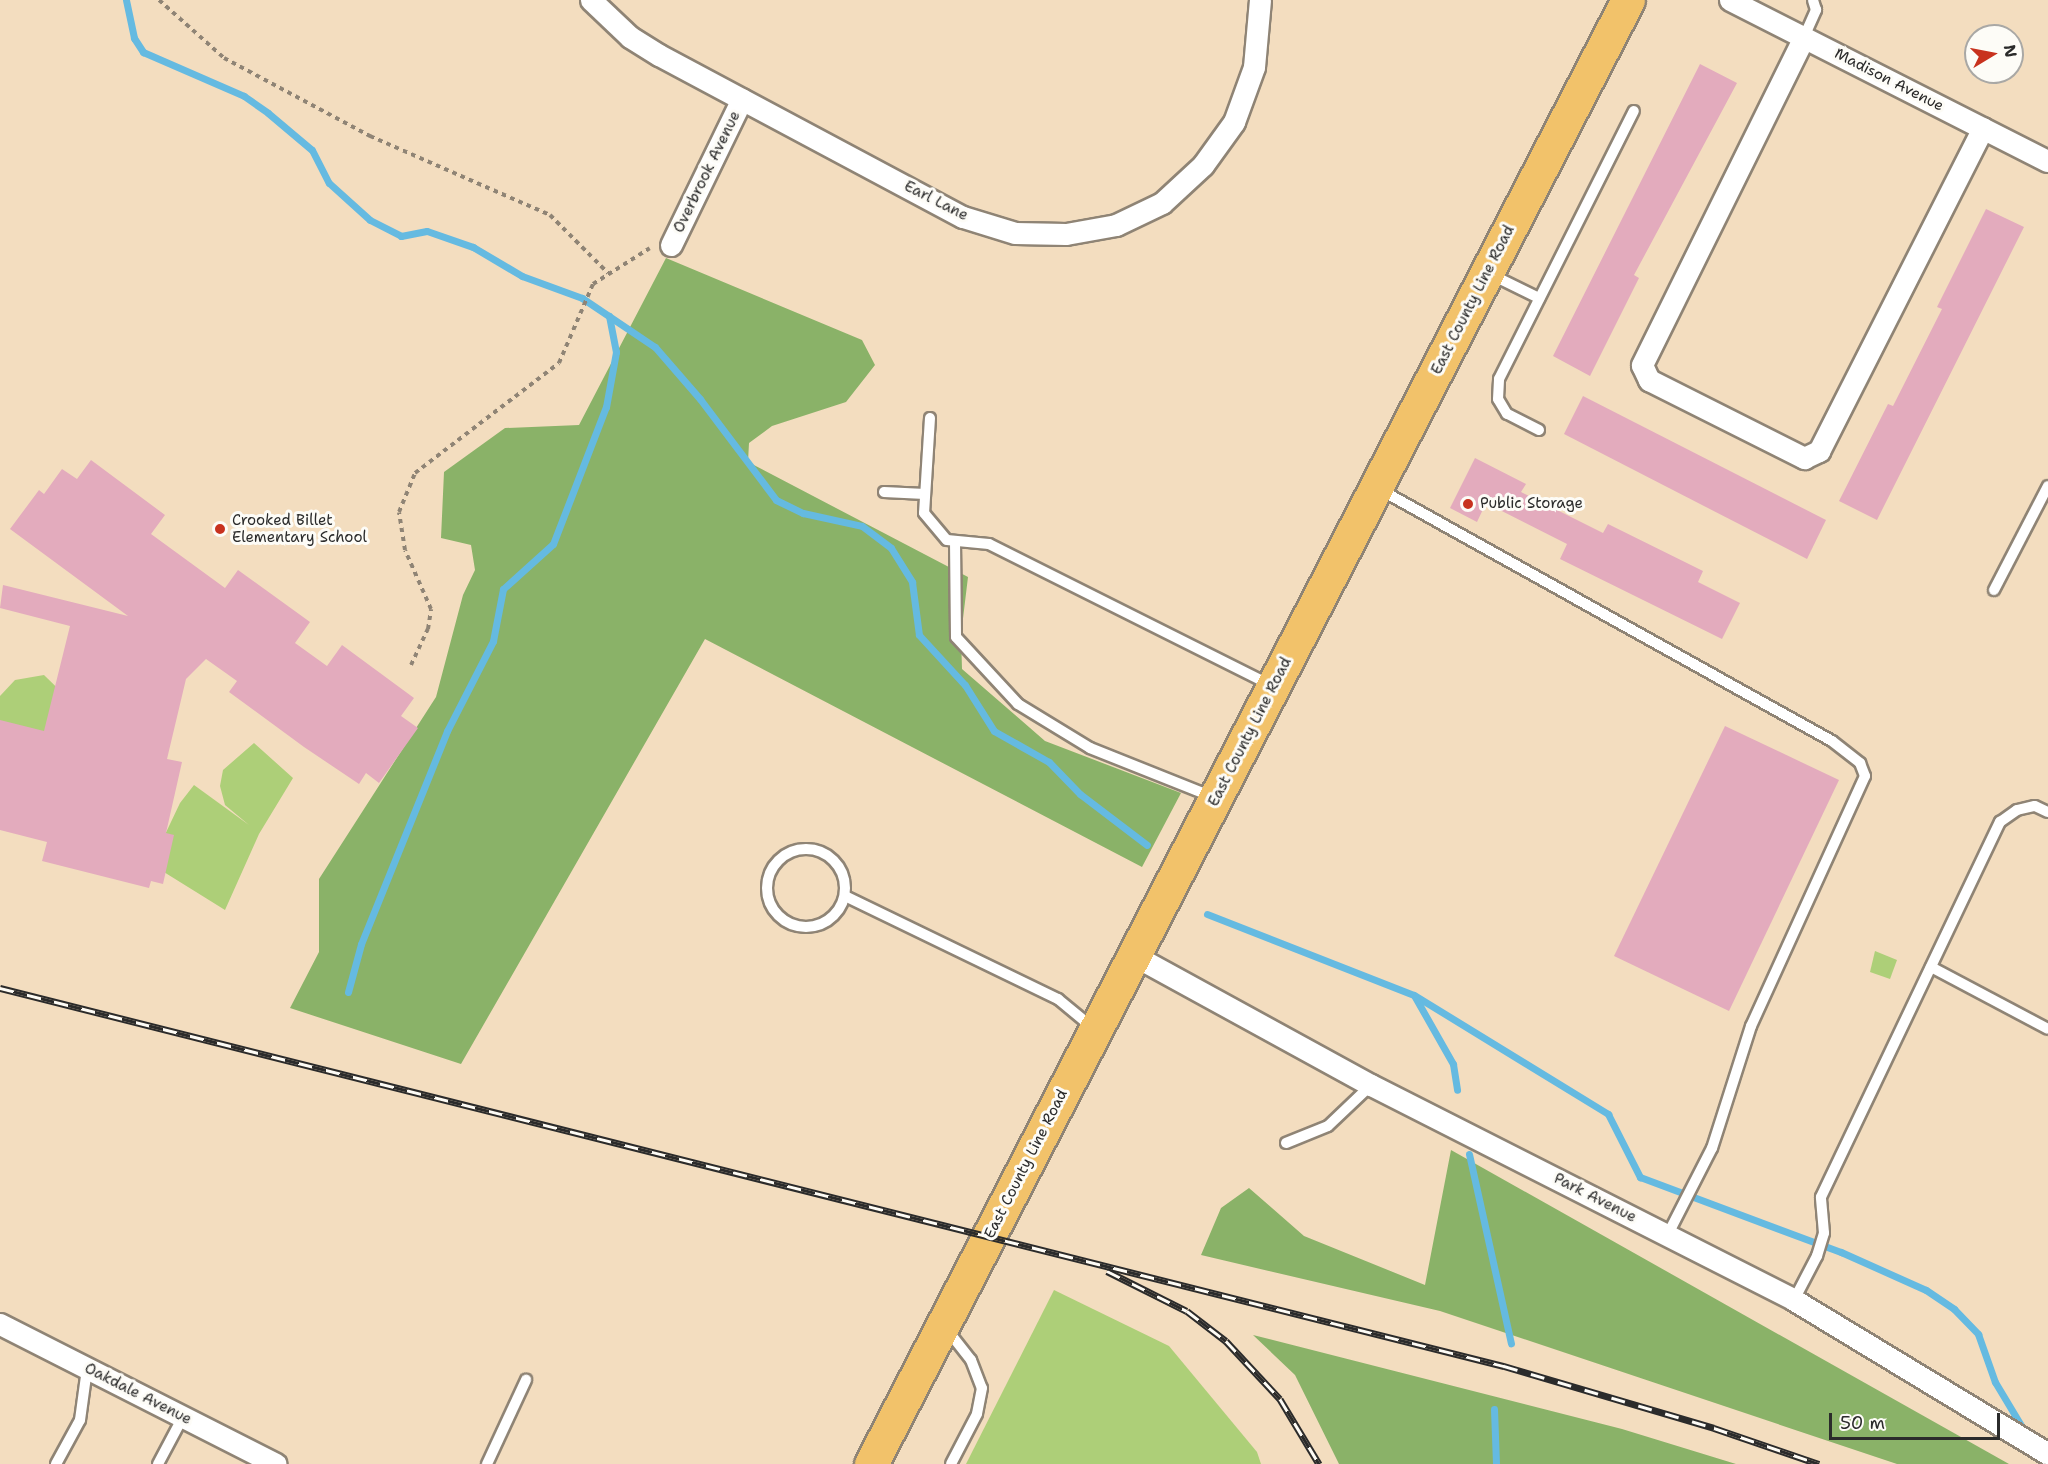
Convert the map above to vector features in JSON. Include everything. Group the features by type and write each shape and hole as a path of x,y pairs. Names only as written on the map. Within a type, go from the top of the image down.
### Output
{"main road":[{"name":"East County Line Road","path":"871,1464 1628,0"}],"street":[{"name":"Earl Lane","path":"591,0 630,36 742,99 963,217 1014,233 1066,234 1116,225 1162,203 1203,165 1234,122 1254,67 1260,0"},
{"name":"Madison Avenue","path":"1730,0 2048,161"},
{"path":"1804,37 1642,365 1649,380 1804,458 1819,451 1983,128"},
{"name":"Overbrook Avenue","path":"671,245 742,99"},
{"name":"Park Avenue","path":"1134,956 1371,1085 1794,1300 2048,1454"},
{"name":"Oakdale Avenue","path":"0,1324 276,1464"}],"lane":[{"path":"1804,37 1816,10 1813,0"},
{"path":"1539,430 1507,414 1498,399 1499,379 1634,111"},
{"path":"1487,273 1539,298"},
{"path":"930,418 924,513 947,540 989,544 1273,686"},
{"path":"1994,590 2048,486"},
{"path":"1376,488 1822,735 1860,763 1865,776 1751,1026 1712,1148 1668,1234"},
{"path":"884,492 925,494"},
{"path":"956,541 956,637 1018,704 1090,748 1216,798"},
{"path":"1794,1300 1817,1256 1824,1233 1821,1197 2000,822 2017,810 2035,806 2048,812"},
{"path":"795,850 822,851 841,869 845,896 837,912 822,924 797,926 786,921 773,908 767,890 768,878 778,861 795,850"},
{"path":"845,896 1058,999 1096,1030"},
{"path":"1931,967 2048,1029"},
{"path":"1286,1143 1328,1126 1371,1085"},
{"path":"943,1324 971,1360 982,1388 977,1414 951,1464"},
{"path":"56,1464 80,1420 87,1369"},
{"path":"487,1464 526,1380"},
{"path":"158,1464 183,1417"}],"path":[{"path":"159,0 224,58 370,136 550,215 608,273"},
{"path":"411,665 428,629 431,609 405,550 399,512 415,474 559,363 575,321 593,284 652,246 671,245"}],"green space":[{"path":"666,258 862,340 875,365 846,402 772,426 749,443 748,462 968,577 961,635 962,669 1045,741 1181,793 1142,867 705,639 461,1064 290,1008 319,952 319,879 436,697 463,595 475,570 471,545 441,538 444,472 505,428 579,425"},
{"path":"44,675 81,711 49,746 0,751 0,696 15,680"},
{"path":"254,743 293,778 259,834 225,910 151,864 180,803 194,785 249,825 225,805 220,786 223,770"},
{"path":"1875,951 1897,960 1890,979 1870,972"},
{"path":"1451,1150 2009,1464 1897,1464 1440,1311 1201,1255 1221,1208 1249,1188 1304,1236 1425,1285"},
{"path":"1054,1290 1169,1346 1257,1452 1261,1464 966,1464"},
{"path":"1253,1335 1622,1429 1736,1464 1339,1464 1295,1375"}],"building":[{"path":"1700,64 1737,83 1634,275 1639,278 1590,376 1553,356"},
{"path":"1986,209 2024,227 1877,520 1839,501 1888,404 1893,406 1942,309 1937,307"},
{"path":"1583,396 1826,520 1807,559 1564,434"},
{"path":"1475,458 1526,484 1521,492 1603,533 1608,524 1703,571 1698,582 1740,603 1722,639 1560,559 1567,544 1486,503 1477,522 1450,508"},
{"path":"91,460 165,515 151,534 225,588 238,570 310,622 295,643 327,666 342,645 414,698 401,716 418,728 379,783 366,773 359,784 304,747 229,692 237,681 206,659 186,679 167,759 182,762 166,833 174,835 163,884 151,881 149,888 42,861 47,842 0,830 0,720 44,731 70,626 0,608 3,585 128,616 10,529 39,490 44,494 62,469 77,479"},
{"path":"1725,726 1839,780 1729,1011 1614,956"}],"waterway":[{"path":"126,0 134,38 143,52 244,96 268,113 312,150 329,183 370,220 401,236 427,231 473,247 522,276 582,298 655,347 700,399 776,500 803,513 862,526 891,548 912,582 919,635 965,685 994,731 1049,762 1080,794 1147,845"},
{"path":"348,992 361,944 447,731 493,641 503,589 553,544 606,407 616,352 609,316"},
{"path":"1207,914 1414,995 1608,1114 1640,1177 1841,1252 1926,1290 1954,1309 1978,1334 1995,1382 2025,1432"},
{"path":"1415,997 1453,1064 1457,1090"},
{"path":"1469,1154 1511,1343"},
{"path":"1494,1409 1496,1464"}],"railway":[{"path":"0,988 1504,1366 1714,1428 1819,1464"},
{"path":"1107,1271 1187,1311 1226,1341 1280,1399 1319,1464"}],"place":[{"name":"Public Storage","path":"1468,504"},
{"name":"Crooked Billet Elementary School","path":"220,529"}]}
